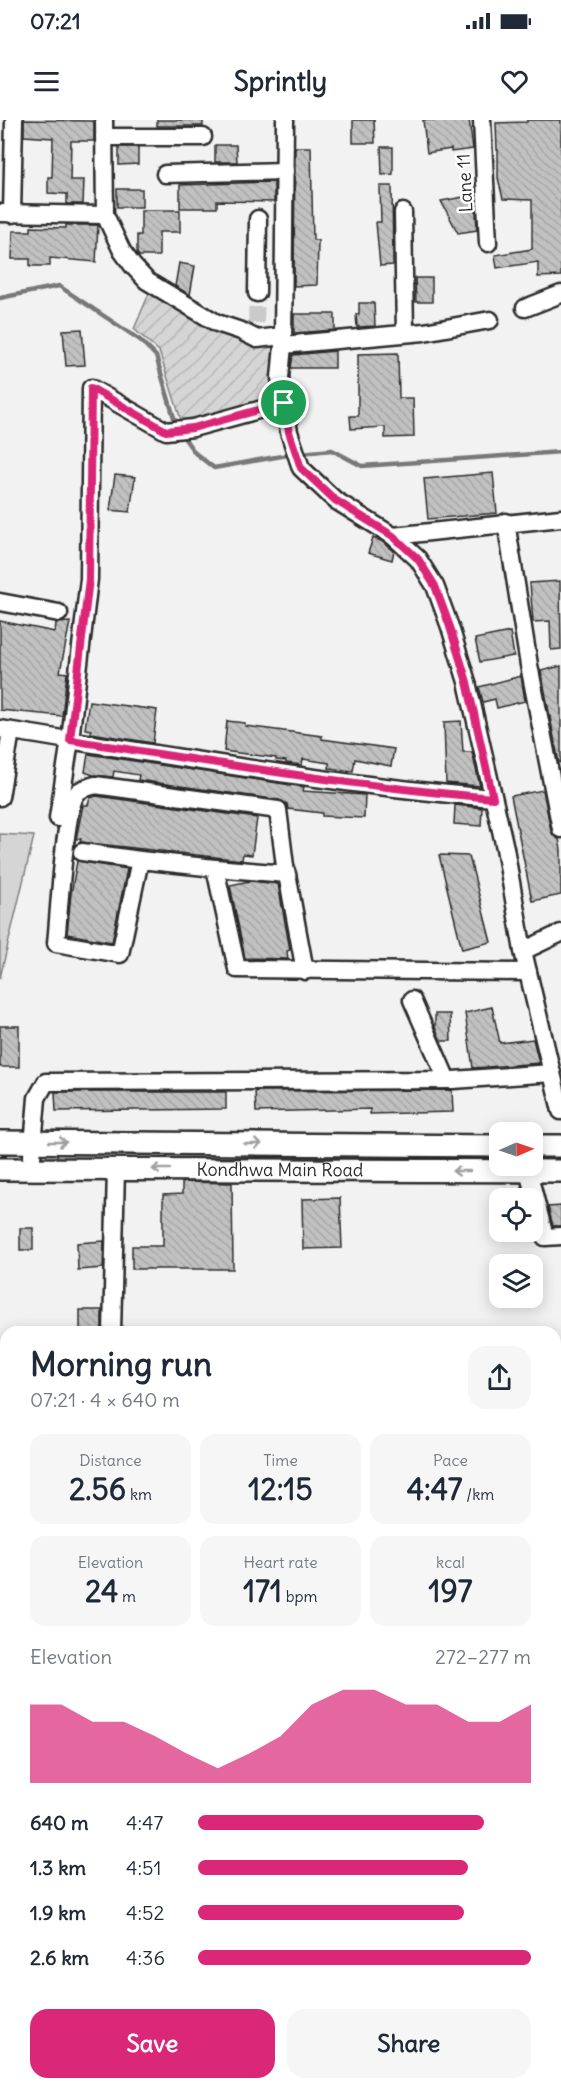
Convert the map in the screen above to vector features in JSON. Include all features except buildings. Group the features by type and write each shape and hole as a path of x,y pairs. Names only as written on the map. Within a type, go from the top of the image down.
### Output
{"main road":[{"name":"Kondhwa Main Road","path":"0,1142 489,1146"},
{"path":"543,1146 561,1146"},
{"name":"Kondhwa Main Road","path":"0,1169 489,1171"},
{"name":"Kondhwa Main Road","path":"543,1171 561,1171"}],"street":[{"path":"14,120 6,214 105,215"},
{"path":"285,120 283,341 280,378 289,432 301,468 335,500 393,536 418,559 439,596 467,682 506,848 523,951 561,1111"},
{"name":"Lane 11","path":"482,120 488,243"},
{"path":"203,136 104,128 105,215 122,251 147,280 207,318 257,331 283,341 405,333 490,320"},
{"path":"165,174 285,171"},
{"path":"403,212 405,333"},
{"path":"257,293 258,219"},
{"path":"525,308 561,294"},
{"path":"58,818 70,740 89,579 91,388 166,431 284,403"},
{"path":"393,536 506,522 561,518"},
{"path":"506,522 529,665 561,829"},
{"path":"0,602 58,613"},
{"path":"0,797 5,730 305,777 416,792 493,798"},
{"path":"140,860 120,954 56,943 65,843 73,800 78,791 95,784 278,810 286,874 305,971"},
{"path":"82,852 286,874"},
{"path":"215,868 237,969 528,972"},
{"path":"523,951 561,933"},
{"path":"412,1000 447,1080"},
{"path":"31,1169 37,1098 46,1082 447,1080 552,1073"},
{"path":"112,1326 116,1169"},
{"path":"529,1176 545,1237 561,1236"}],"shaded area":[{"path":"151,289 278,341 280,410 182,423 159,351 134,329"},
{"path":"0,834 34,836 0,978"}],"waterway":[{"path":"0,298 59,286 140,340 156,356 177,428"},
{"path":"182,435 195,453 214,468 293,454"},
{"path":"301,453 332,450 362,466 561,452"}],"tunnel":[{"path":"256,323 257,293"}],"route":[{"path":"91,388 166,431 215,423 284,403 289,432 301,468 335,500 393,536 418,559 435,586 467,682 493,798 416,792 305,777 70,740 89,579 91,388"}]}
